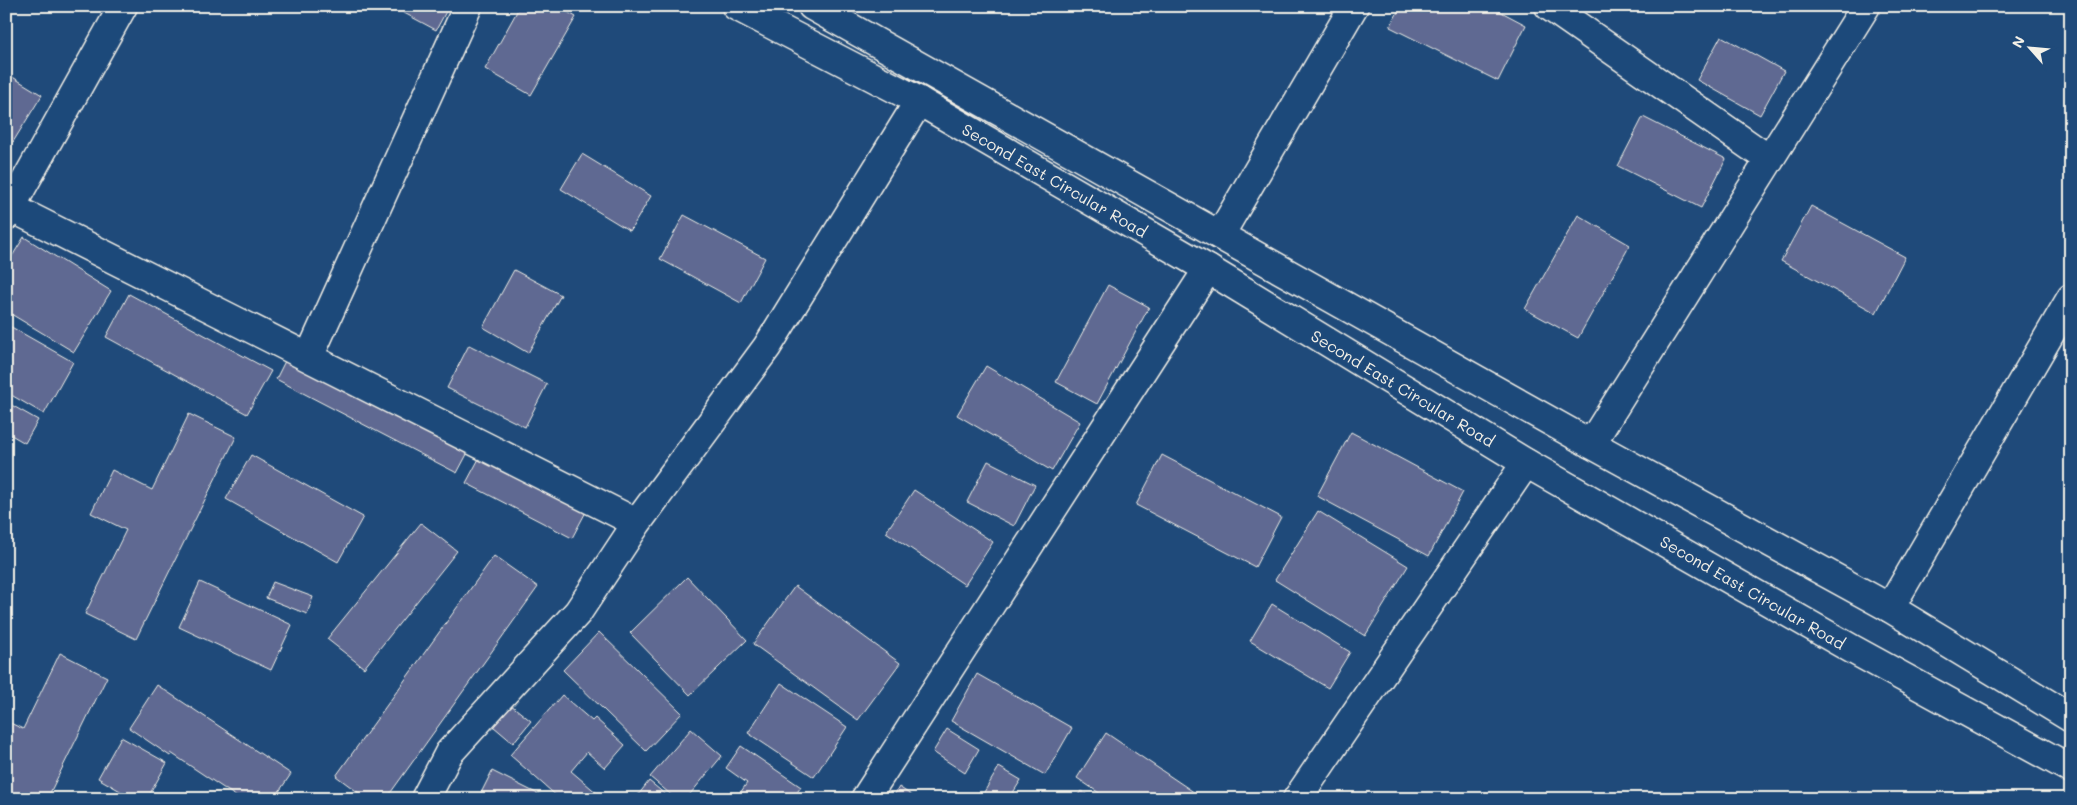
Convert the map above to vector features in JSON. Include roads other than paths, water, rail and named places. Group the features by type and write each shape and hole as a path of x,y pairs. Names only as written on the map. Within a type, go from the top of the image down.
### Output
{"street":[{"path":"123,6 8,209 637,523"},
{"path":"309,358 468,6"},
{"name":"Second East Circular Road","path":"736,6 919,101 1208,270 1526,463 1852,650 2071,768"},
{"name":"Second East Circular Road","path":"812,6 1591,444 1890,608 2071,718"},
{"path":"1220,234 1354,6"},
{"path":"1549,6 1770,160"},
{"path":"1591,444 1866,6"},
{"path":"425,799 449,753 578,612 637,523 768,347 919,101"},
{"path":"865,799 1208,270"},
{"path":"1890,608 2071,298"},
{"path":"1297,799 1526,463"}]}
